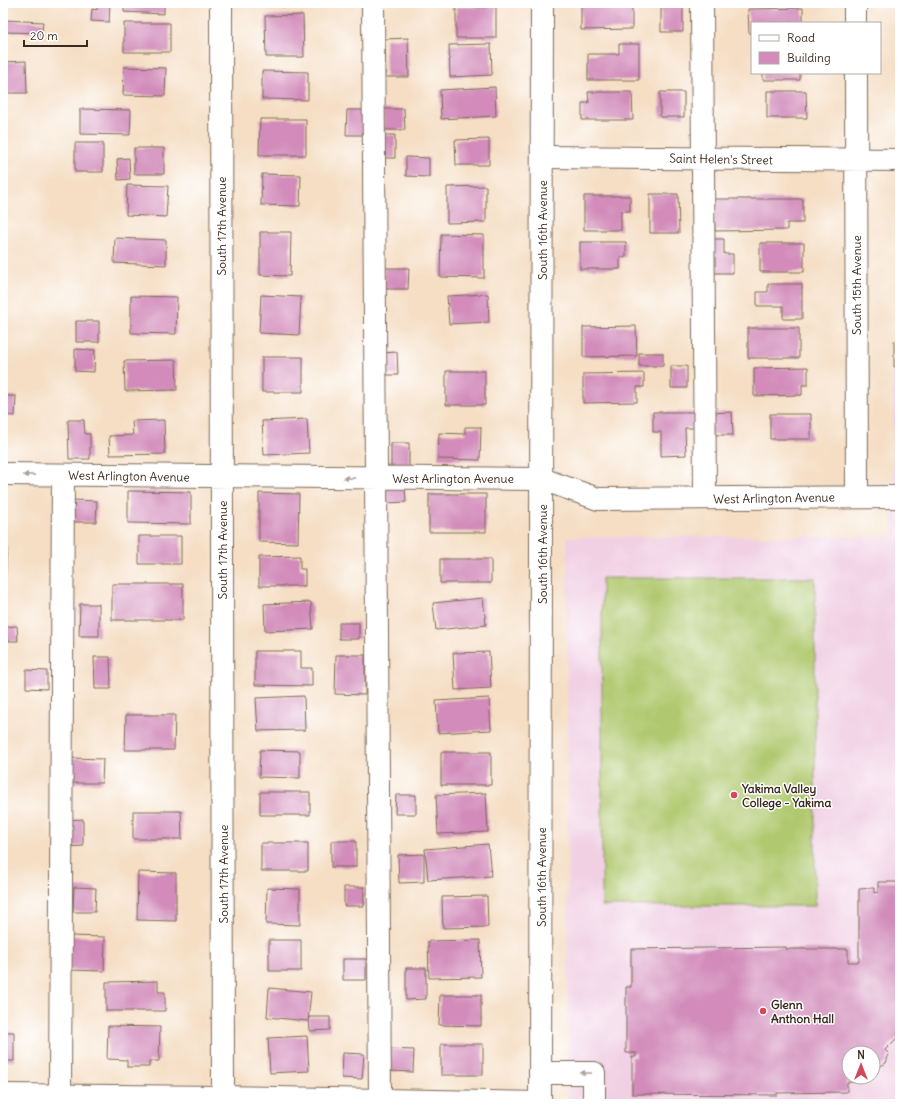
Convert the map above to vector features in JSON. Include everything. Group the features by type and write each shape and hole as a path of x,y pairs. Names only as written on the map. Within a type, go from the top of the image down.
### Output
{"street":[{"name":"South 17th Avenue","path":"220,3 223,1097"},
{"path":"373,3 375,478 383,1101"},
{"name":"South 16th Avenue","path":"540,1104 542,3"},
{"path":"702,3 705,498"},
{"path":"855,3 855,22"},
{"name":"South 15th Avenue","path":"856,74 857,497"},
{"name":"Saint Helen's Street","path":"542,157 900,160"},
{"name":"West Arlington Avenue","path":"3,474 542,479 598,499 900,497"},
{"path":"60,1096 63,475"},
{"path":"540,1073 594,1073 594,1104"},
{"path":"3,1095 183,1100 223,1097 540,1104"}],"shaded area":[{"name":"Yakima Valley College - Yakima","path":"893,372 900,372 900,1104 568,1104 567,537 893,536"}],"green space":[{"path":"602,578 815,578 815,906 602,906"}],"building":[{"path":"97,3 110,3 109,22 91,21 92,9 97,10"},
{"path":"124,3 164,3 164,14 124,12"},
{"path":"262,3 307,3 307,9 262,5"},
{"path":"581,3 632,3 632,29 581,30"},
{"path":"683,4 683,32 661,32 661,5"},
{"path":"456,7 496,7 496,38 456,38"},
{"path":"803,8 803,22 751,22 751,33 749,33 748,9"},
{"path":"303,15 304,57 266,57 265,16"},
{"path":"5,20 43,22 42,33 4,32"},
{"path":"124,23 170,23 170,52 124,52"},
{"path":"408,38 409,77 386,77 385,39"},
{"path":"491,44 492,75 450,77 449,45"},
{"path":"619,44 639,44 639,80 588,80 588,54 619,54"},
{"path":"26,61 27,93 3,93 3,62"},
{"path":"124,67 166,68 165,96 123,95"},
{"path":"262,71 308,72 308,100 262,99"},
{"path":"763,74 800,74 800,80 763,80"},
{"path":"495,87 496,116 441,119 440,90"},
{"path":"767,91 806,91 807,118 767,118"},
{"path":"588,92 632,92 633,120 582,120 582,103 589,103"},
{"path":"660,92 684,92 684,117 660,117"},
{"path":"80,109 131,110 130,135 80,134"},
{"path":"383,109 404,109 405,130 384,130"},
{"path":"347,110 364,110 363,135 346,135"},
{"path":"260,119 306,119 306,155 259,155"},
{"path":"383,135 395,135 395,158 383,158"},
{"path":"489,139 489,165 456,165 455,140"},
{"path":"75,143 103,143 103,172 75,172"},
{"path":"134,148 164,148 164,174 134,174"},
{"path":"406,157 429,158 429,177 406,176"},
{"path":"129,158 130,179 118,180 117,159"},
{"path":"262,174 301,175 300,206 261,205"},
{"path":"127,185 168,186 166,217 126,215"},
{"path":"486,186 486,222 447,223 447,187"},
{"path":"650,194 678,194 679,233 650,233"},
{"path":"584,196 630,196 630,211 621,211 621,230 584,230"},
{"path":"714,199 803,199 803,223 787,223 787,230 715,231"},
{"path":"260,232 291,232 290,276 260,275"},
{"path":"441,234 484,235 484,278 440,277"},
{"path":"115,238 166,240 166,265 114,263"},
{"path":"707,239 724,239 724,254 733,254 733,273 707,273"},
{"path":"580,242 626,242 626,257 620,258 620,269 580,269"},
{"path":"760,243 804,243 804,272 760,272"},
{"path":"384,268 409,268 408,289 384,289"},
{"path":"768,284 802,284 802,319 783,319 783,306 757,306 757,292 768,292"},
{"path":"488,294 489,322 449,324 447,296"},
{"path":"261,295 301,297 299,335 259,333"},
{"path":"131,296 177,297 176,334 131,333"},
{"path":"76,321 99,321 99,342 76,342"},
{"path":"636,326 637,356 583,357 583,327"},
{"path":"748,328 799,328 799,358 748,358"},
{"path":"894,341 900,341 900,366 894,367"},
{"path":"75,349 95,350 94,372 75,371"},
{"path":"397,352 398,375 383,375 382,353"},
{"path":"639,353 663,353 663,366 639,366"},
{"path":"262,357 303,357 303,392 262,392"},
{"path":"176,360 177,390 125,391 124,361"},
{"path":"671,366 687,366 687,388 671,388"},
{"path":"808,367 808,385 802,385 802,395 754,396 754,368"},
{"path":"446,371 485,371 485,405 446,405"},
{"path":"644,373 644,387 637,387 637,402 583,403 583,374"},
{"path":"3,396 16,396 15,416 3,415"},
{"path":"653,412 696,412 696,428 685,428 686,455 661,456 661,432 653,432"},
{"path":"732,412 733,435 708,435 708,413"},
{"path":"770,414 811,414 811,439 770,439"},
{"path":"307,419 309,453 264,455 262,421"},
{"path":"68,420 84,420 85,434 90,434 90,459 69,459"},
{"path":"164,420 165,454 110,455 109,436 133,435 132,421"},
{"path":"465,427 481,427 480,460 438,459 439,433 465,434"},
{"path":"391,443 409,443 409,468 391,468"},
{"path":"386,488 405,488 406,502 387,503"},
{"path":"128,491 191,492 191,524 128,523"},
{"path":"259,493 299,494 298,543 259,542"},
{"path":"429,494 486,494 486,532 429,532"},
{"path":"74,500 97,501 96,522 74,522"},
{"path":"139,536 181,536 181,564 139,564"},
{"path":"3,546 7,546 5,585 3,585"},
{"path":"300,556 300,569 305,569 305,586 259,586 259,557"},
{"path":"440,559 491,559 491,583 440,583"},
{"path":"112,584 183,584 183,620 112,620"},
{"path":"483,598 486,625 436,630 433,603"},
{"path":"311,602 313,629 265,631 264,604"},
{"path":"80,604 99,604 99,636 79,636"},
{"path":"339,623 359,623 359,639 339,639"},
{"path":"17,626 18,641 3,641 3,627"},
{"path":"255,651 301,651 301,668 312,668 312,686 255,685"},
{"path":"489,652 491,688 455,690 453,653"},
{"path":"336,655 365,655 365,695 335,694"},
{"path":"94,657 110,657 111,689 95,689"},
{"path":"26,670 47,671 47,689 26,688"},
{"path":"304,696 305,730 258,731 256,698"},
{"path":"489,698 491,730 438,733 436,701"},
{"path":"126,715 175,715 174,750 125,750"},
{"path":"260,750 300,751 300,778 259,777"},
{"path":"441,752 491,752 491,785 441,785"},
{"path":"72,758 103,759 102,783 71,783"},
{"path":"260,792 310,792 310,815 260,815"},
{"path":"486,793 488,832 438,834 436,795"},
{"path":"396,795 416,795 416,814 395,814"},
{"path":"133,811 181,811 182,839 133,839"},
{"path":"83,819 83,846 67,847 66,820"},
{"path":"331,841 356,841 356,867 331,867"},
{"path":"261,843 308,843 308,871 261,871"},
{"path":"488,844 491,876 428,880 425,849"},
{"path":"424,854 424,882 399,883 398,855"},
{"path":"138,872 176,873 176,921 137,920"},
{"name":"Glenn Anthon Hall","path":"878,882 900,882 900,1035 885,1050 889,1054 886,1063 881,1066 881,1045 841,1045 841,1085 847,1085 847,1092 777,1093 777,1095 632,1094 632,1057 636,1057 636,1053 626,1053 626,987 631,987 631,949 786,947 786,949 848,949 848,962 859,962 859,889 874,888 874,893 878,892"},
{"path":"74,887 96,888 95,912 73,912"},
{"path":"344,887 364,887 364,906 344,906"},
{"path":"267,888 300,889 300,925 266,924"},
{"path":"487,896 488,927 443,928 442,897"},
{"path":"70,936 105,937 104,971 69,970"},
{"path":"269,940 301,940 301,971 269,971"},
{"path":"480,940 481,977 429,978 428,941"},
{"path":"343,959 366,959 366,980 343,980"},
{"path":"406,968 426,968 426,999 406,1000"},
{"path":"158,981 158,992 165,992 165,1011 106,1011 106,982"},
{"path":"269,988 311,992 308,1021 267,1017"},
{"path":"440,995 481,995 481,1026 439,1025"},
{"path":"309,1017 330,1017 330,1030 310,1031"},
{"path":"108,1026 160,1027 159,1061 149,1061 149,1067 127,1067 127,1060 107,1059"},
{"path":"3,1032 14,1032 14,1061 3,1061"},
{"path":"307,1036 309,1071 270,1073 268,1038"},
{"path":"441,1044 483,1044 483,1075 441,1075"},
{"path":"389,1049 414,1050 413,1072 388,1071"},
{"path":"343,1053 364,1054 362,1079 342,1078"}],"place":[{"name":"Yakima Valley College - Yakima","path":"734,795"},
{"name":"Glenn Anthon Hall","path":"763,1011"}]}
